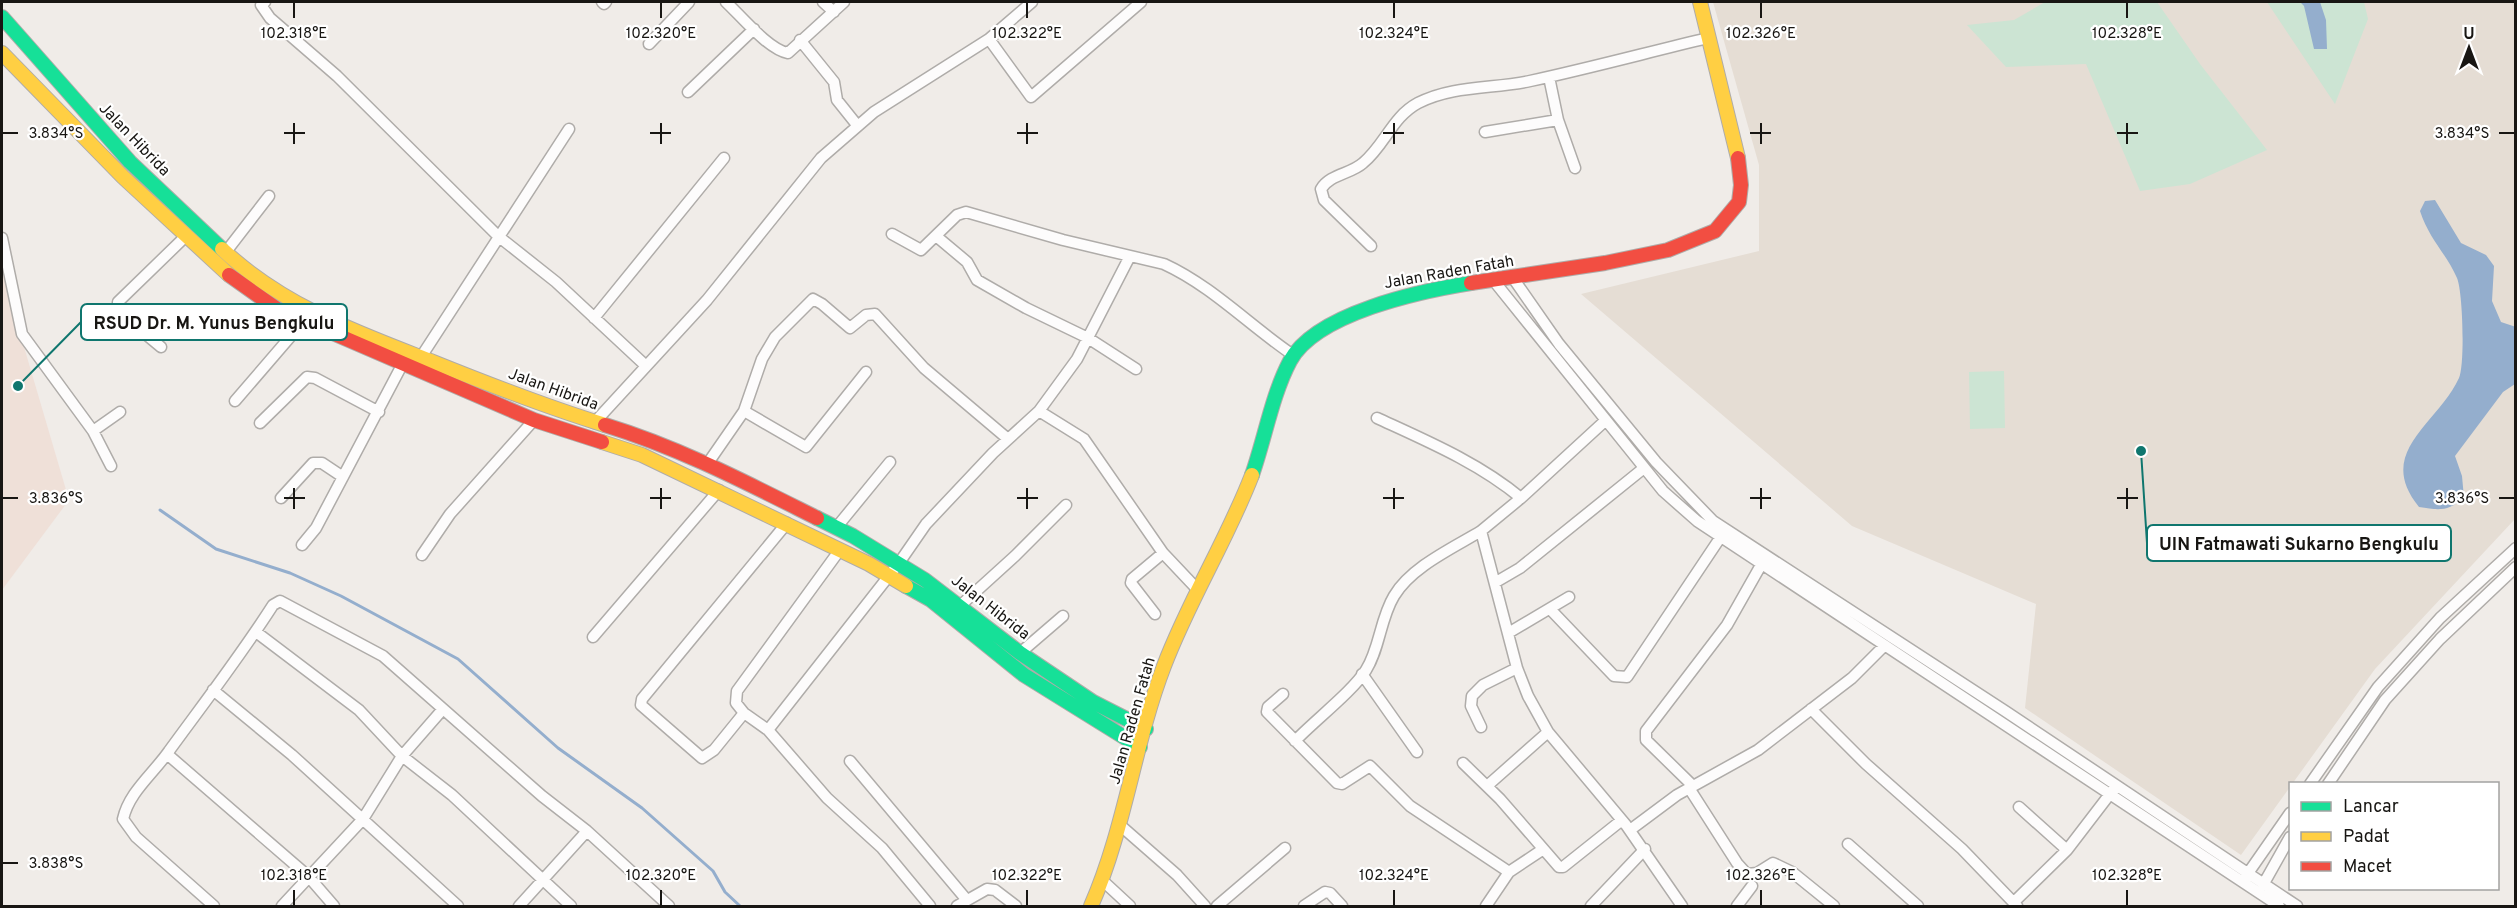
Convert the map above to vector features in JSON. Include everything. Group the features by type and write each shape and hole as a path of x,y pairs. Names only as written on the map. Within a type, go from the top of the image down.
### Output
{"main road":[{"name":"Jalan Raden Fatah","path":"1091,906 1103,881 1121,826 1140,747 1164,664 1197,589 1249,485 1293,355 1308,337 1351,312 1373,303 1440,288 1644,256 1699,239 1724,226 1731,218 1740,200 1740,168 1700,2"},
{"name":"Jalan Hibrida","path":"2,17 130,162 225,253 280,295 324,318 547,407 655,440 708,463 899,563 961,605 1020,653 1093,702 1146,729"},
{"path":"2,53 123,177 225,272 277,309 402,365 534,420 642,455 787,523 931,600 1024,675 1140,747"},
{"path":"435,379 441,365"}],"street":[{"path":"649,44 689,2"},
{"path":"726,2 781,52 788,53 844,2"},
{"path":"823,2 834,12"},
{"path":"594,423 707,300 821,158 857,125 989,39 1032,2"},
{"path":"989,39 1031,97 1141,2"},
{"path":"261,3 270,18 344,83 498,236 556,282 645,365"},
{"path":"688,92 754,29"},
{"path":"1371,246 1324,200 1321,194 1324,184 1366,161 1374,154 1393,124 1418,104 1438,94 1548,76 1708,38"},
{"path":"800,40 834,82 837,100 857,125"},
{"path":"1548,76 1558,120 1575,168"},
{"path":"1485,132 1558,120"},
{"path":"421,357 498,236 526,199 569,129"},
{"path":"594,318 724,158"},
{"path":"225,253 269,196"},
{"path":"892,234 919,250 957,215 966,212 1022,229 1164,264 1179,271 1293,355"},
{"path":"161,347 119,312 117,302 187,235"},
{"path":"936,236 967,262 977,280 1026,308 1088,338 1136,369"},
{"path":"2,238 22,334 93,431 111,466"},
{"path":"768,730 899,563 926,524 1008,439 1039,411 1077,359 1130,256"},
{"path":"1513,278 1560,344 1658,465 1713,521 1862,623 1884,646 2110,796 2244,878 2263,885 2297,906"},
{"path":"1494,281 1663,491 1720,538 2033,729 2116,784 2279,906"},
{"path":"708,463 744,411 762,359 775,337 808,302 815,299 850,328 866,315 875,315 924,368 1008,439"},
{"path":"235,401 303,322"},
{"path":"302,545 316,528 402,365"},
{"path":"744,411 806,447 866,372"},
{"path":"260,423 307,377 315,378 379,412"},
{"path":"1039,411 1084,439 1163,553 1197,589"},
{"path":"93,431 120,412"},
{"path":"1377,418 1446,450 1521,498"},
{"path":"422,555 450,514 534,420"},
{"path":"1295,741 1362,674 1375,650 1394,597 1403,584 1435,559 1481,531 1521,498 1605,420"},
{"path":"836,528 890,462"},
{"path":"281,498 313,463 322,463 343,477"},
{"path":"1496,582 1520,568 1646,470 1658,465"},
{"path":"593,637 718,490"},
{"path":"961,605 1066,505"},
{"path":"744,713 714,750 702,758 641,702 787,523"},
{"path":"1481,531 1510,632 1517,668 1528,696 1548,732 1645,849 1682,906"},
{"path":"1550,609 1614,676 1627,677 1720,538"},
{"path":"2311,782 2378,687 2440,618 2516,548"},
{"path":"839,551 737,692 736,703 744,713 768,730 827,798 882,848 930,906"},
{"path":"1155,614 1131,583 1132,579 1163,553"},
{"path":"1761,565 1727,625 1646,730 1646,740 1691,787 1737,863 1747,874 1757,873 1773,863 1792,872 1834,906"},
{"path":"2329,782 2385,700 2440,639 2516,567"},
{"path":"1510,632 1569,597"},
{"path":"214,906 136,837 123,819 126,806 167,754 273,605 283,601 382,656 542,796 587,831 669,906"},
{"path":"1020,653 1063,616"},
{"path":"256,632 359,710 402,756 452,795 571,906"},
{"path":"1630,830 1691,787 1758,750 1852,678 1884,646"},
{"path":"1481,727 1471,706 1472,696 1483,686 1517,668"},
{"path":"1362,674 1417,752"},
{"path":"213,690 292,755 458,906"},
{"path":"1282,694 1268,707 1267,712 1338,784 1370,766 1410,806 1509,872"},
{"path":"282,906 363,819 402,756 443,709"},
{"path":"1811,709 1866,764 1962,849 2015,905 2067,850 2110,796 2116,784"},
{"path":"2028,741 2033,729"},
{"path":"1487,786 1548,732"},
{"path":"167,754 308,876 334,906"},
{"path":"850,761 966,899"},
{"path":"1463,763 1487,786 1556,866 1563,867 1622,820"},
{"path":"2019,807 2067,850"},
{"path":"2244,878 2289,817"},
{"path":"1121,826 1177,874 1205,906"},
{"path":"519,906 587,831"},
{"path":"2263,885 2289,839"},
{"path":"1848,844 1918,906"},
{"path":"1218,906 1286,848"},
{"path":"1591,906 1645,849"},
{"path":"1486,906 1509,872 1542,850"},
{"path":"1103,881 1130,906"},
{"path":"1737,906 1752,886"},
{"path":"957,906 983,889 991,889 1016,906"},
{"path":"1304,906 1322,893 1328,892 1342,906"}],"shaded area":[{"path":"1713,2 2515,2 2515,519 2375,669 2294,782 2289,782 2289,788 2241,855 2025,708 2036,604 1852,526 1581,294 1759,251 1759,165"},
{"path":"2,272 69,500 2,590"}],"green space":[{"path":"2045,2 2157,2 2200,64 2267,150 2190,184 2140,191 2086,64 2006,67 1967,25 2014,20"},
{"path":"2267,2 2364,2 2368,19 2335,104"},
{"path":"2004,371 2005,428 1970,429 1969,372"}],"water":[{"path":"2300,2 2320,2 2326,20 2327,49 2314,49 2304,6"},
{"path":"2435,200 2461,243 2486,255 2494,266 2492,301 2501,322 2516,327 2515,384 2503,392 2455,456 2462,476 2464,498 2453,506 2438,509 2419,507 2407,488 2403,470 2406,454 2414,439 2449,394 2461,371 2461,298 2457,278 2428,230 2420,211 2425,201"}],"waterway":[{"path":"160,510 216,549 290,573 341,596 458,659 558,748 642,808 713,871 725,892 740,906"}],"traffic: fast":[{"path":"2,17 130,162 222,249"},
{"path":"1252,475 1278,388 1290,361 1303,344 1346,317 1372,307 1425,292 1471,283"},
{"path":"817,518 853,536 925,580 1020,653 1093,702 1146,729"},
{"path":"906,586 931,600 1024,675 1140,747"}],"traffic: slow":[{"path":"1700,2 1738,158"},
{"path":"2,53 123,177 229,275"},
{"path":"222,249 270,287 349,329 497,387 605,425"},
{"path":"602,442 642,455 869,564 906,586"},
{"path":"1091,906 1113,847 1145,726 1164,666 1252,475"}],"traffic: jam":[{"path":"1471,283 1605,263 1668,250 1715,231 1739,202 1741,185 1738,158"},
{"path":"229,275 277,309 534,420 602,442"},
{"path":"605,425 687,455 817,518"}],"place":[{"name":"RSUD Dr. M. Yunus Bengkulu","path":"18,386"},
{"name":"UIN Fatmawati Sukarno Bengkulu","path":"2141,451"}]}
